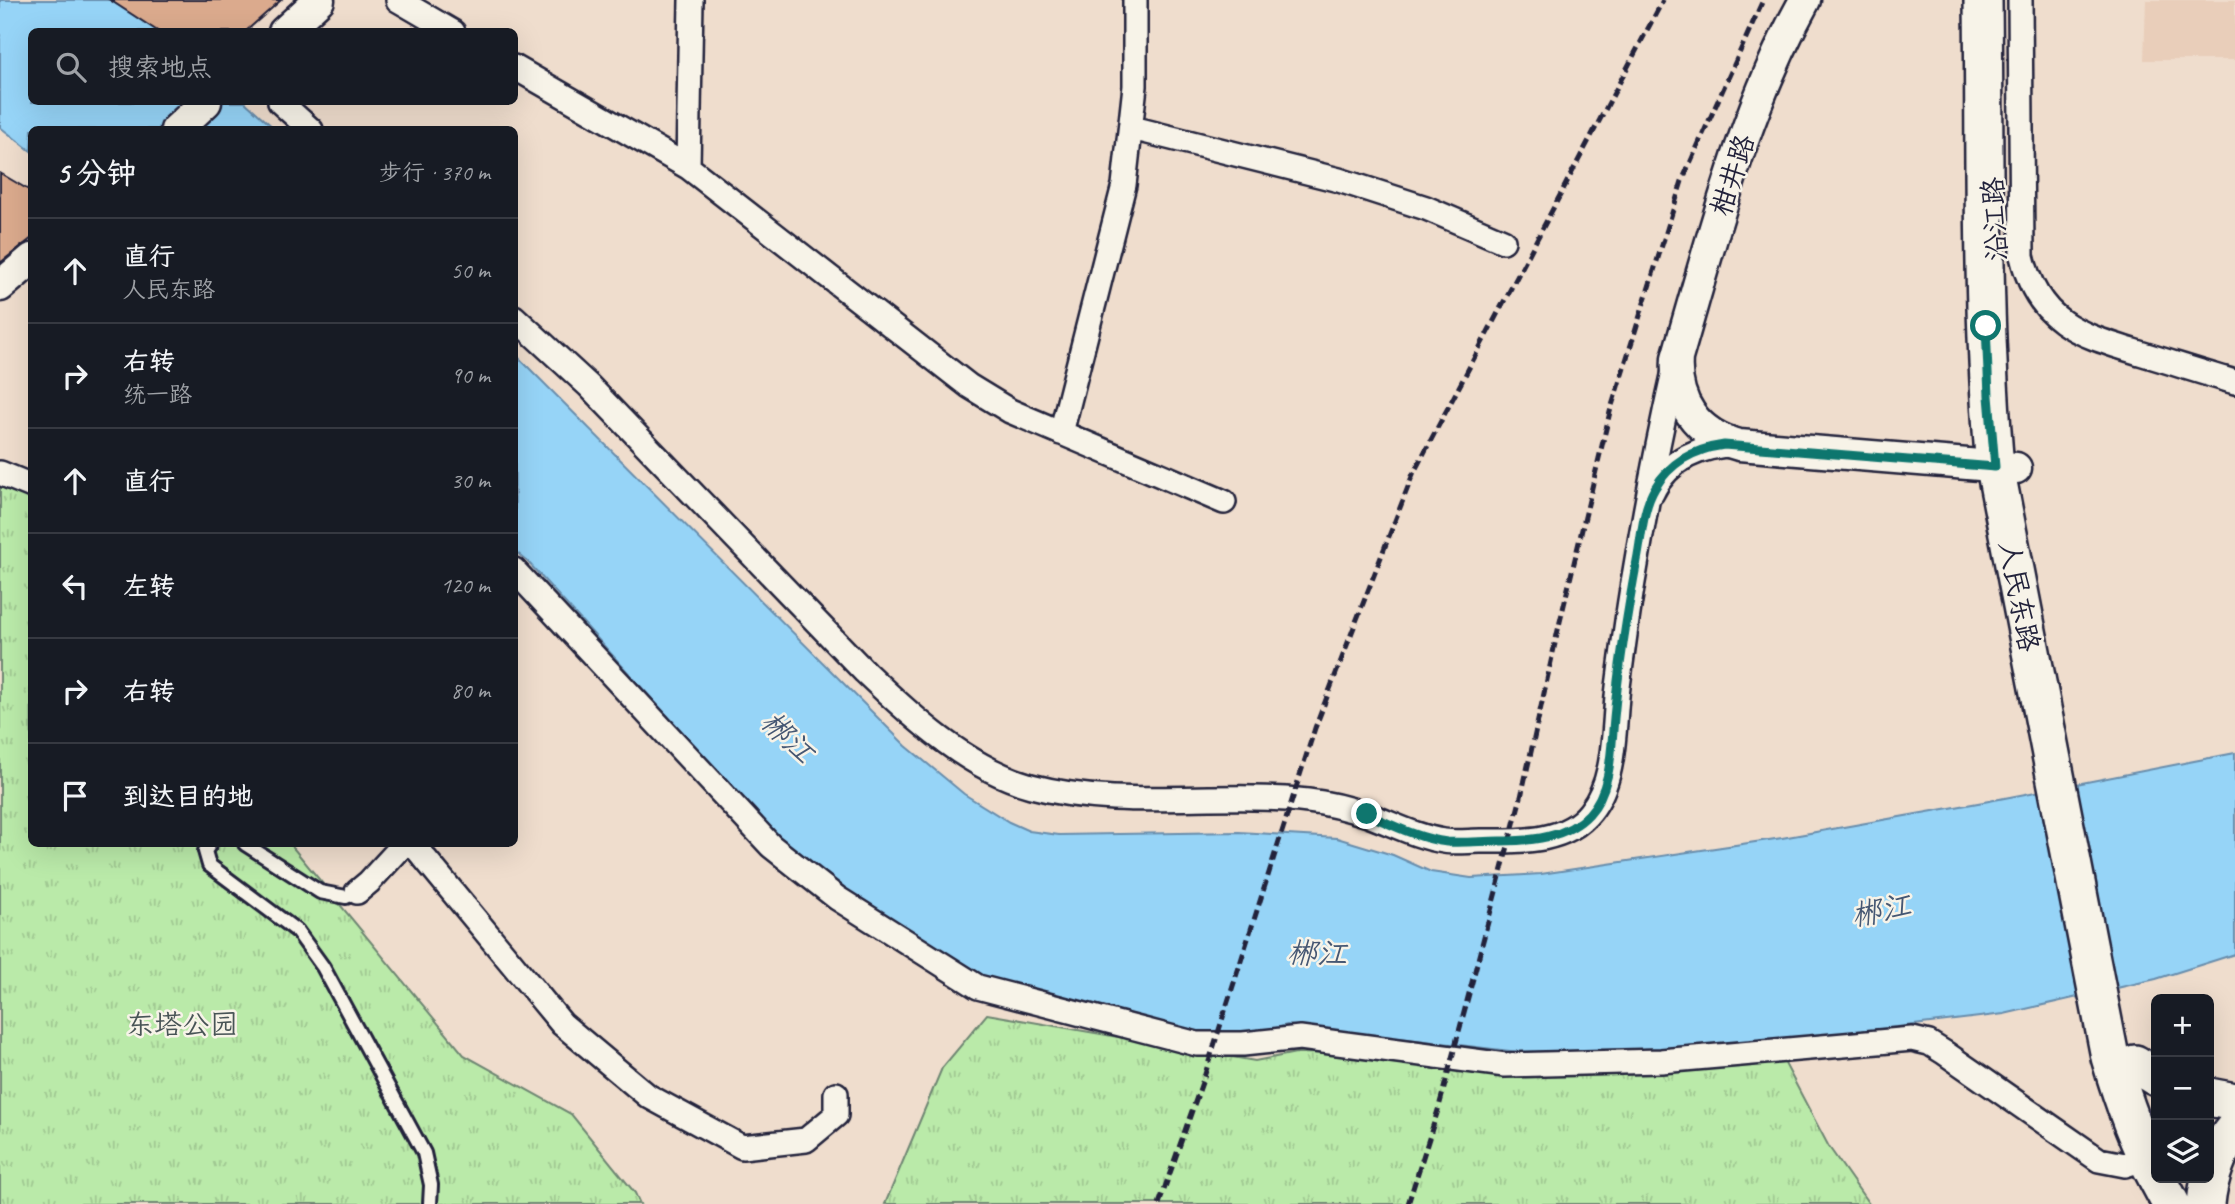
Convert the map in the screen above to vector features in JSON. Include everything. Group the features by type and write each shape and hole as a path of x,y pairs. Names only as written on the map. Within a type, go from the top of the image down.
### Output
{"main road":[{"name":"人民东路","path":"1983,0 1986,326 1993,466 2110,1008 2146,1097 2151,1150"},
{"name":"人民东路","path":"1993,466 2007,340 2004,0"},
{"path":"2206,1204 2207,1191 2229,1124 2214,1104"},
{"name":"人民东路","path":"2160,1183 2171,1204"},
{"path":"2185,1183 2196,1204"}],"street":[{"path":"288,28 319,0"},
{"path":"398,0 446,28"},
{"path":"688,167 691,0"},
{"path":"1060,433 1124,185 1135,86 1135,0"},
{"name":"柑井路","path":"1677,358 1740,147 1779,52 1805,0"},
{"name":"沿江路","path":"2020,0 2022,256 2034,291 2046,309 2080,334 2235,382"},
{"path":"518,69 688,167 969,386 1010,411 1224,502"},
{"path":"180,126 203,105"},
{"path":"283,105 307,126"},
{"path":"1132,128 1339,180 1426,208 1503,240"},
{"path":"0,286 28,262"},
{"path":"518,321 589,386 855,662 902,707 976,763 1030,785 1083,795 1311,801 1367,814 1406,831 1445,842 1528,841 1570,828 1589,814 1601,794 1609,767 1623,643 1645,513 1677,358"},
{"path":"1677,358 1678,384 1687,410 1704,430 1739,445"},
{"path":"1645,513 1654,488 1662,478 1681,460 1709,447 1739,445 1993,466"},
{"path":"0,473 28,484"},
{"path":"518,574 771,846 837,898 978,987 1197,1044 1243,1044 1300,1038 1505,1065 1661,1061 1912,1039 1928,1043 1945,1053 2099,1160 2151,1171"},
{"path":"357,892 401,847"},
{"path":"415,847 562,1024 648,1096 742,1147 806,1140 836,1115 836,1094"}],"lane":[{"path":"208,847 205,851 209,865 297,931 323,967 424,1153 431,1185 430,1204"},
{"path":"250,847 320,892 346,897 357,892"}],"shaded area":[{"path":"2146,0 2235,0 2235,60 2144,60"}],"green space":[{"name":"东塔公园","path":"0,480 28,494 28,847 292,847 464,1055 571,1114 635,1193 640,1204 0,1204"},
{"path":"987,1014 1255,1061 1296,1053 1781,1056 1829,1147 1869,1204 885,1204 942,1068"}],"water":[{"path":"0,0 110,0 154,28 28,28 28,105 248,105 272,126 28,126 28,149 0,127"},
{"name":"郴江","path":"518,357 906,746 964,794 1029,831 1059,835 1239,832 1337,838 1393,855 1431,872 1471,878 1541,874 1782,838 2235,753 2235,954 2156,979 2004,1014 1742,1046 1580,1059 1287,1025 1250,1035 1185,1035 1000,986 863,903 779,839 518,554"}],"building":[{"path":"110,0 281,0 250,28 153,28"},
{"path":"0,173 28,190 28,241 0,263"}],"railway":[{"path":"1159,1204 1205,1074 1315,728 1413,474 1663,0"},
{"path":"1408,1204 1439,1107 1521,797 1610,412 1682,181 1763,0"}],"route":[{"path":"1367,814 1406,831 1445,842 1528,841 1570,828 1589,814 1601,794 1609,767 1623,643 1645,513 1654,488 1662,478 1681,460 1695,452 1724,445 1995,467 1986,326"}]}
